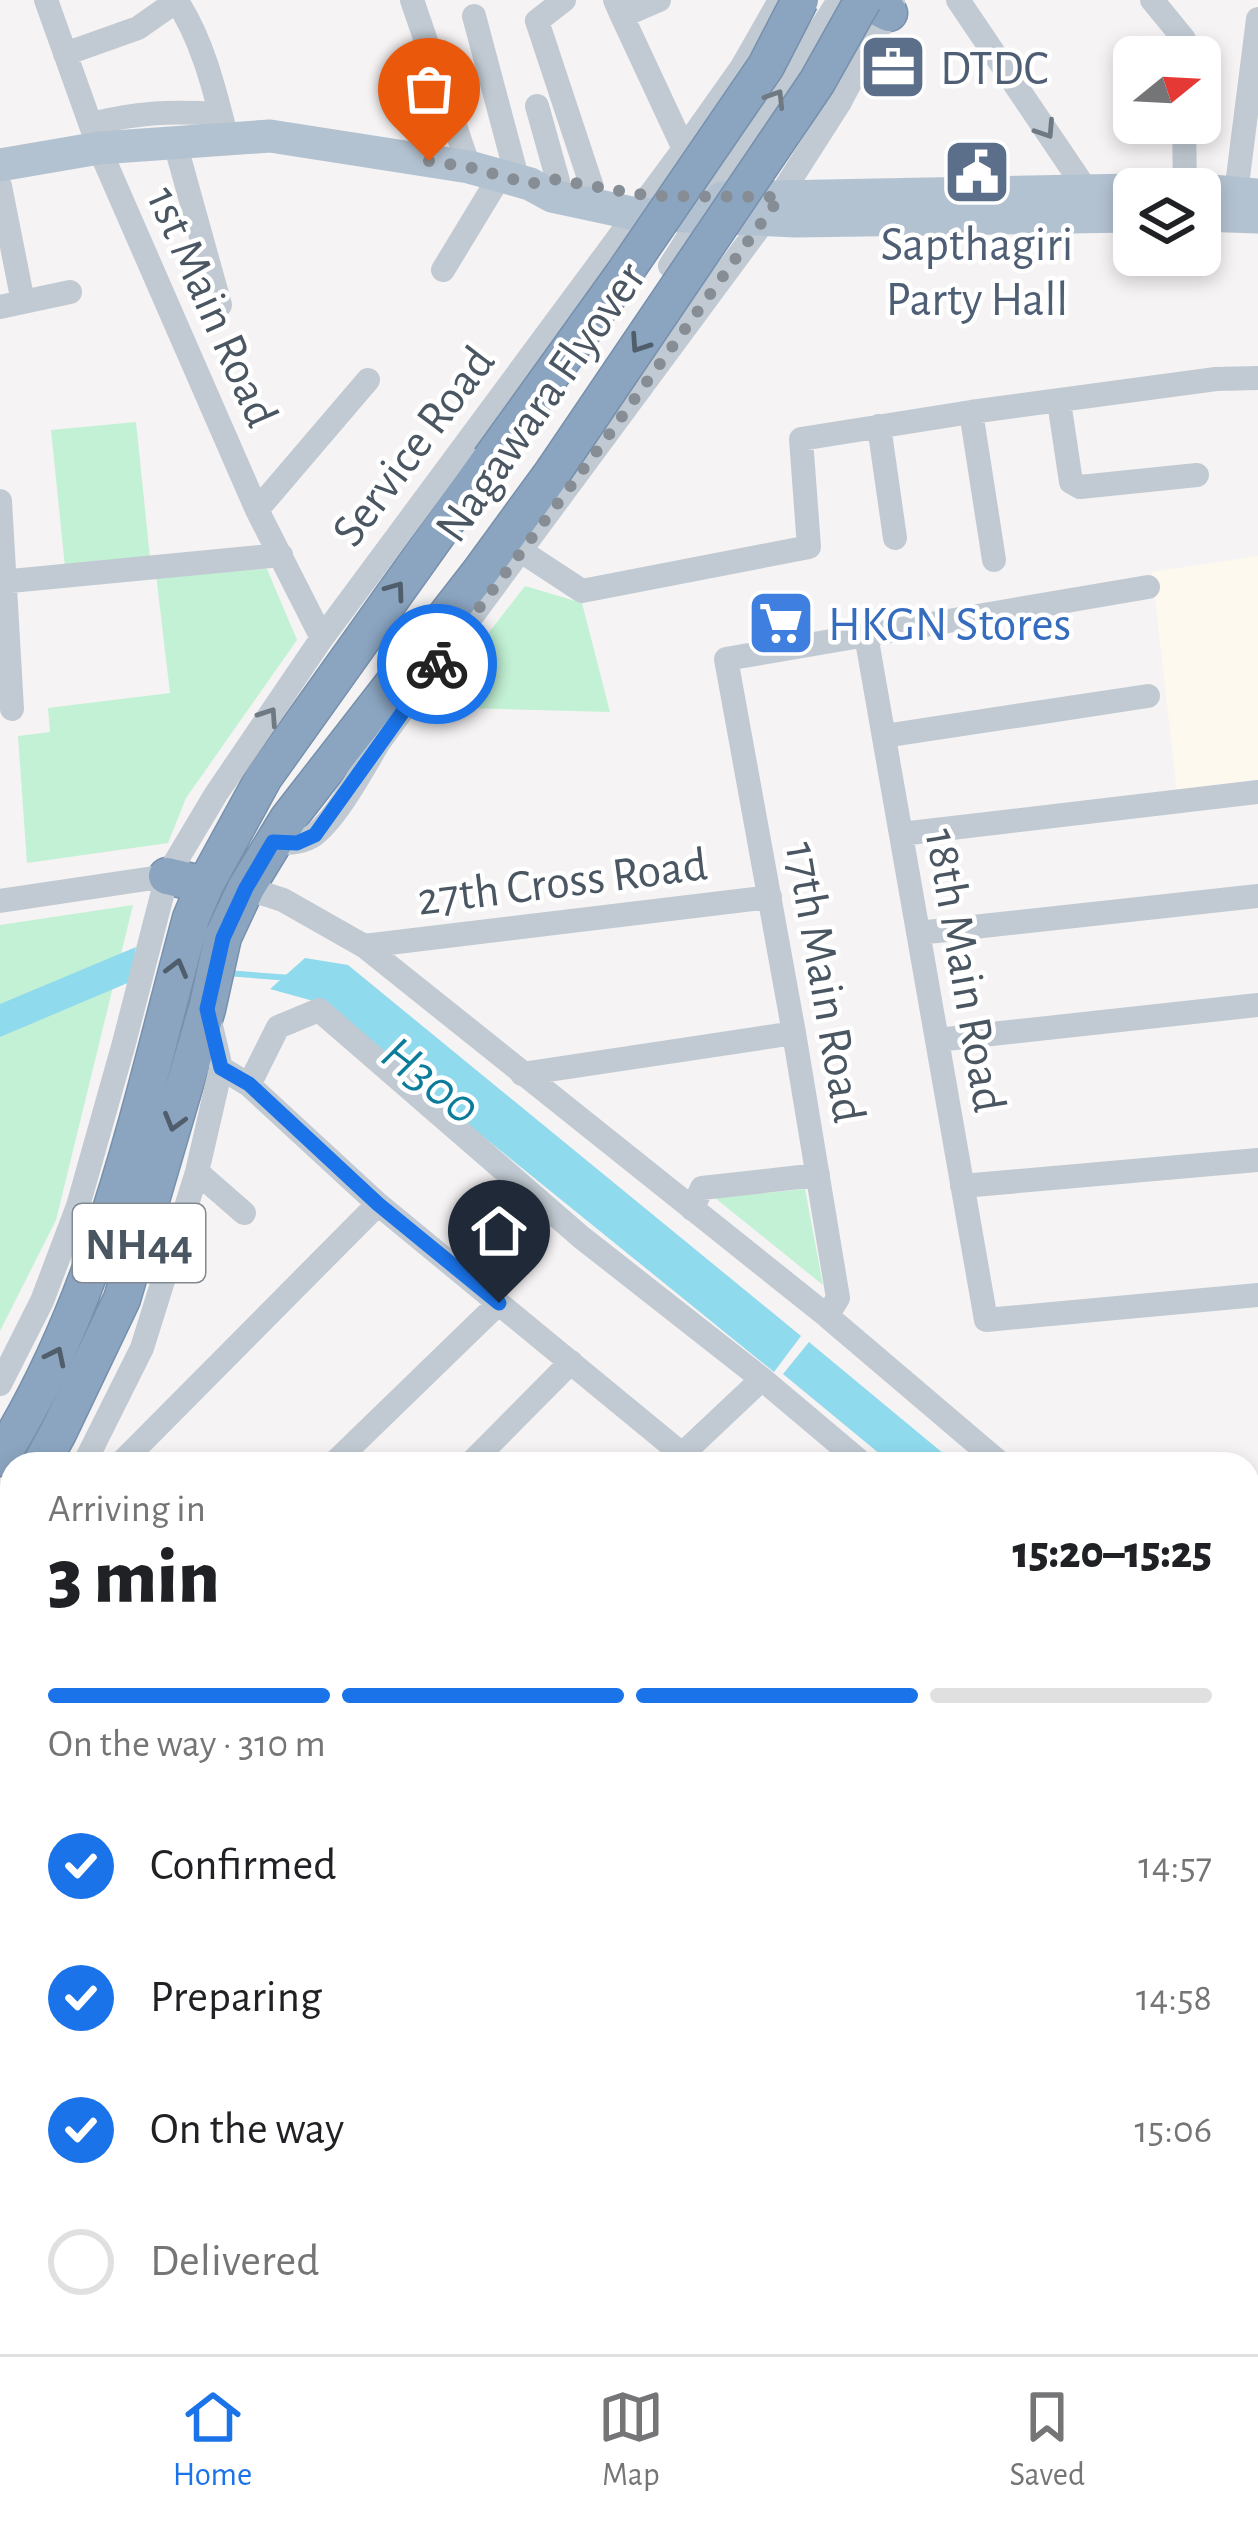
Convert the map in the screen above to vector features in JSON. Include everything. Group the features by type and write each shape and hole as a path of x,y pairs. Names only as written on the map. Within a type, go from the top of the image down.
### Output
{"highway":[{"name":"Nagawara Flyover","path":"198,901 264,777 623,275 766,66 800,0"},
{"name":"Nagawara Flyover","path":"273,842 553,472 817,82 878,3"},
{"name":"NH44","path":"47,1452 122,1299 207,1009 223,938 273,842"},
{"path":"167,876 198,901"},
{"name":"NH44","path":"4,1452 62,1346 87,1285 111,1216 198,901"}],"main road":[{"path":"0,165 95,136 175,143 224,126 515,178 592,187 634,217"},
{"path":"515,178 552,196 634,217 709,207 1113,216"},
{"path":"772,209 1113,190"}],"street":[{"name":"1st Main Road","path":"46,0 95,136 257,510 322,638"},
{"path":"65,54 138,28 177,0 215,90 224,126 163,111 123,116 95,136"},
{"path":"412,0 515,178"},
{"path":"564,0 538,21 592,187"},
{"path":"659,0 618,8 684,148"},
{"name":"Service Road","path":"0,1384 42,1301 78,1206 167,876 216,794 322,638 742,68 780,0"},
{"path":"670,266 838,0"},
{"path":"958,0 1087,191"},
{"path":"1151,0 1181,36"},
{"path":"273,842 297,843 315,835 715,289 840,102 878,3"},
{"path":"474,16 515,178"},
{"path":"1250,202 1258,20"},
{"path":"442,270 515,178 537,106"},
{"path":"175,143 220,305"},
{"path":"0,186 12,304 70,292"},
{"path":"634,217 670,266 715,289"},
{"path":"521,550 582,591 809,547 801,439 1216,379 1258,378"},
{"path":"257,510 368,380"},
{"path":"1059,402 1071,482 1080,487 1198,475"},
{"path":"971,412 994,560"},
{"path":"879,426 895,538"},
{"path":"0,502 12,710"},
{"path":"3,582 281,555"},
{"path":"866,635 1148,587"},
{"name":"17th Main Road","path":"827,1316 838,1298 726,659 866,635"},
{"name":"18th Main Road","path":"866,635 986,1320 1258,1295"},
{"path":"884,736 1148,696"},
{"path":"901,834 1258,792"},
{"path":"0,901 167,876"},
{"path":"246,888 283,900 364,946 827,1316 987,1452"},
{"path":"918,933 1258,896"},
{"name":"27th Cross Road","path":"364,946 770,897"},
{"path":"938,1040 1258,1005"},
{"path":"105,1452 197,1172 221,1068 207,1009"},
{"path":"249,1084 278,1027 319,1010 581,1237 848,1452"},
{"path":"522,1074 794,1033"},
{"path":"221,1068 249,1084 378,1204 673,1452"},
{"path":"962,1186 1258,1160"},
{"path":"197,1172 244,1214"},
{"path":"692,1209 702,1188 818,1175"},
{"path":"113,1452 378,1204"},
{"path":"345,1452 499,1303"},
{"path":"482,1452 571,1362"},
{"path":"692,1452 762,1379"}],"shaded area":[{"path":"1258,556 1258,781 1177,793 1152,572"}],"green space":[{"path":"136,422 150,558 65,567 51,430"},
{"path":"267,569 297,640 186,798 168,843 27,863 18,736 50,732 48,708 170,693 156,574"},
{"path":"525,586 582,603 610,712 431,707"},
{"path":"133,905 56,1220 0,1331 0,925"},
{"path":"805,1189 823,1285 715,1198"}],"water":[{"path":"136,947 130,982 0,1037 0,1004"},
{"path":"305,958 348,965 801,1336 774,1372 317,1002 270,989"},
{"path":"809,1342 942,1452 877,1452 783,1374"}],"waterway":[{"name":"H300","path":"226,973 291,978"}],"way so far":[{"path":"429,161 530,184 552,179 650,196 780,197 437,664"}],"place":[{"name":"DTDC","path":"893,67"},
{"name":"Sapthagiri Party Hall","path":"977,172"},
{"name":"HKGN Stores","path":"781,623"}],"route":[{"path":"437,664 315,835 297,843 273,842 223,938 207,1009 221,1068 249,1084 378,1204 499,1303"}]}
